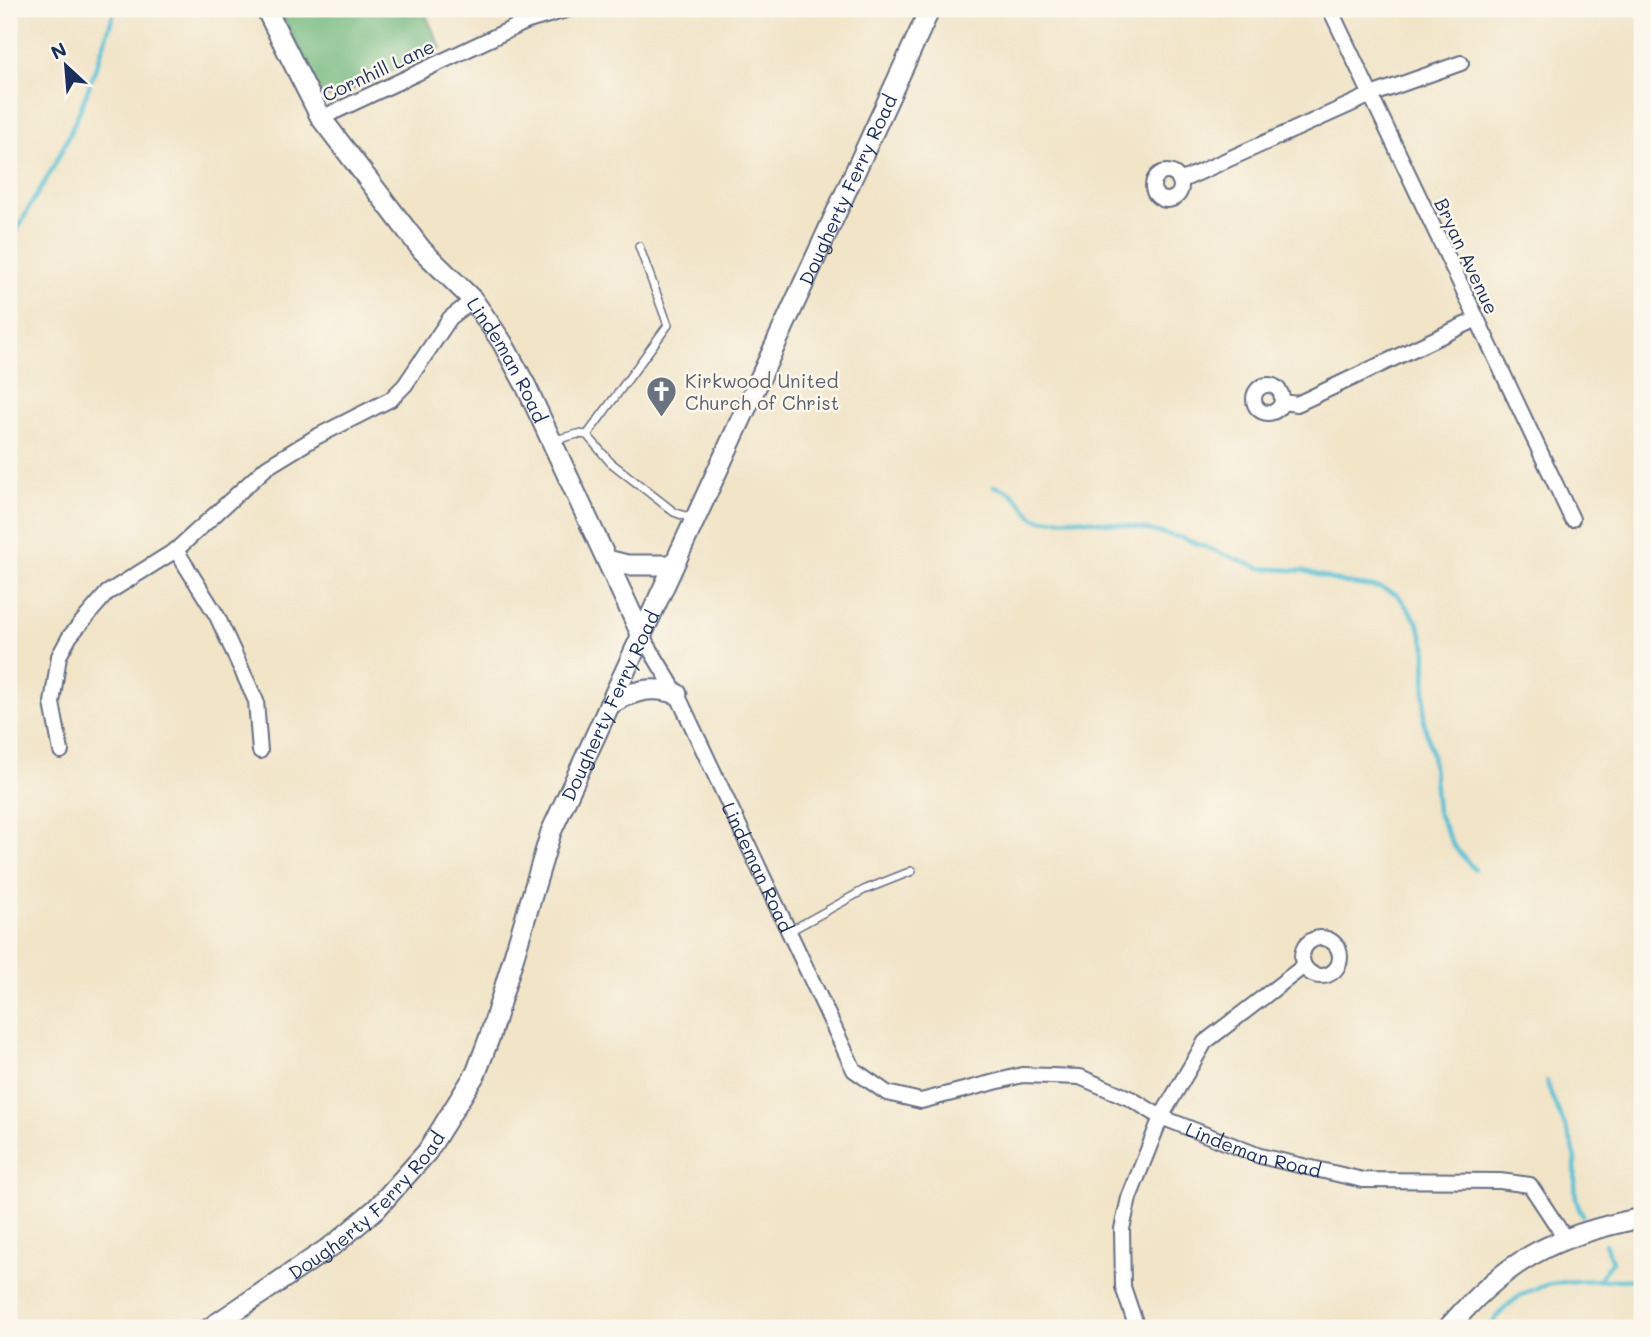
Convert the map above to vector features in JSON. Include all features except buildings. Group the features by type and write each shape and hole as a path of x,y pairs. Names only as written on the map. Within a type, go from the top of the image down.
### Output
{"main road":[{"name":"Lindeman Road","path":"266,9 321,118 422,250 473,300 502,342 641,634"},
{"name":"Dougherty Ferry Road","path":"210,1328 293,1274 368,1217 427,1152 455,1111 476,1073 490,1036 551,832 930,9"},
{"path":"607,560 627,565 673,565"},
{"path":"609,705 629,693 639,691 659,688 677,694"},
{"path":"1448,1328 1476,1295 1505,1270 1565,1238 1642,1218"}],"street":[{"name":"Cornhill Lane","path":"321,118 527,22 569,9"},
{"name":"Bryan Avenue","path":"1330,9 1475,320 1572,519"},
{"path":"1180,181 1371,95 1461,63"},
{"path":"61,751 52,703 60,656 70,636 107,593 176,550 267,467 316,437 391,399 405,385 450,318 473,300"},
{"path":"1282,402 1297,404 1475,320"},
{"path":"176,550 213,608 256,701 260,751"},
{"name":"Lindeman Road","path":"641,634 677,694 854,1070 887,1093 921,1101 1022,1075 1080,1077 1131,1099 1161,1117 1260,1156 1363,1180 1500,1181 1531,1185 1565,1238"},
{"path":"1137,1328 1123,1287 1122,1229 1129,1198 1161,1117 1205,1042 1304,966"}],"lane":[{"path":"587,435 668,326 639,246"},
{"path":"551,441 578,434 587,435 610,462 674,512 694,520"},
{"path":"790,931 864,890 912,871"}],"green space":[{"path":"279,9 423,9 441,48 341,95 327,97 317,91"}],"waterway":[{"path":"9,242 72,129 115,9"},
{"path":"994,486 1011,492 1034,518 1078,519 1131,526 1182,538 1260,568 1305,571 1344,583 1381,588 1398,595 1418,623 1426,647 1424,722 1432,754 1437,811 1453,845 1474,869"},
{"path":"1547,1081 1572,1143 1577,1201 1583,1216"},
{"path":"1599,1279 1612,1261 1605,1244"},
{"path":"1490,1328 1504,1309 1520,1296 1538,1288 1579,1281 1642,1279"}],"place":[{"name":"Kirkwood United Church of Christ","path":"662,418"}]}
